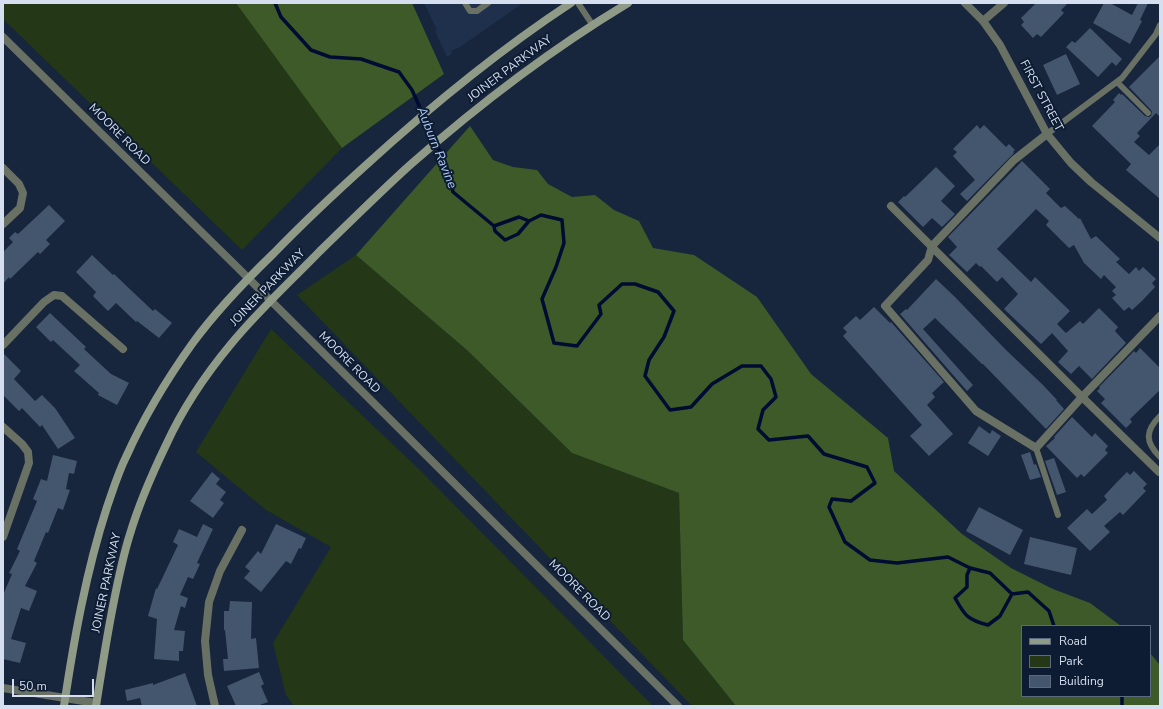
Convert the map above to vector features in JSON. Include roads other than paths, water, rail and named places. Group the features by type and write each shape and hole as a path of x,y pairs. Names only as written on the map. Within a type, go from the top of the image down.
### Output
{"main road":[{"name":"JOINER PARKWAY","path":"65,702 92,555 113,489 125,458 154,403 184,356 209,323 248,279 318,208 395,139 452,91 508,47 571,3"},
{"name":"JOINER PARKWAY","path":"96,704 101,669 122,565 141,501 167,442 200,386 231,344 270,301 410,165 469,115 525,71 592,24 628,3"}],"street":[{"name":"FIRST STREET","path":"965,3 983,21 1000,45 1047,134 1071,163 1091,182 1160,238"},
{"path":"983,21 1004,3"},
{"name":"MOORE ROAD","path":"3,37 678,706"},
{"path":"1047,134 1014,160 932,246 928,260 885,306 976,411 1036,448 1082,397 1160,316"},
{"path":"3,168 19,184 23,193 20,208 3,224"},
{"path":"891,206 1159,472"},
{"path":"3,345 44,302 54,295 62,296 123,349"},
{"path":"3,427 22,444 28,452 29,463 3,537"},
{"path":"215,706 208,675 205,641 209,602 220,571 242,530"},
{"path":"3,688 65,702 96,704"}],"lane":[{"path":"465,3 470,11 477,11 488,3"},
{"path":"578,3 592,24"},
{"path":"1047,134 1122,78 1156,34 1160,25"},
{"path":"1117,82 1148,113"},
{"path":"1160,416 1148,431 1149,444 1160,457"},
{"path":"1036,448 1058,515"}],"waterway":[{"name":"Auburn Ravine","path":"275,3 281,17 311,50 330,57 361,59 399,72 412,90 446,165 453,192 494,226 519,217 529,221 541,215 562,220 564,243 556,267 542,299 554,343 577,346 601,314 599,305 622,284 635,284 658,292 674,311 664,337 649,360 645,376 670,410 691,407 712,384 742,366 761,366 771,379 776,397 763,410 758,429 769,440 808,436 824,454 867,467 875,483 851,501 832,499 829,507 845,542 870,560 897,563 948,557 970,568 990,573 1012,594 1028,592 1049,611 1054,625"},
{"path":"494,226 495,231 505,240 518,234 529,221"},
{"path":"970,568 967,575 967,587 955,598 971,619 988,625 1000,616 1012,594"},
{"name":"Auburn Ravine","path":"1122,697 1122,706"}]}
